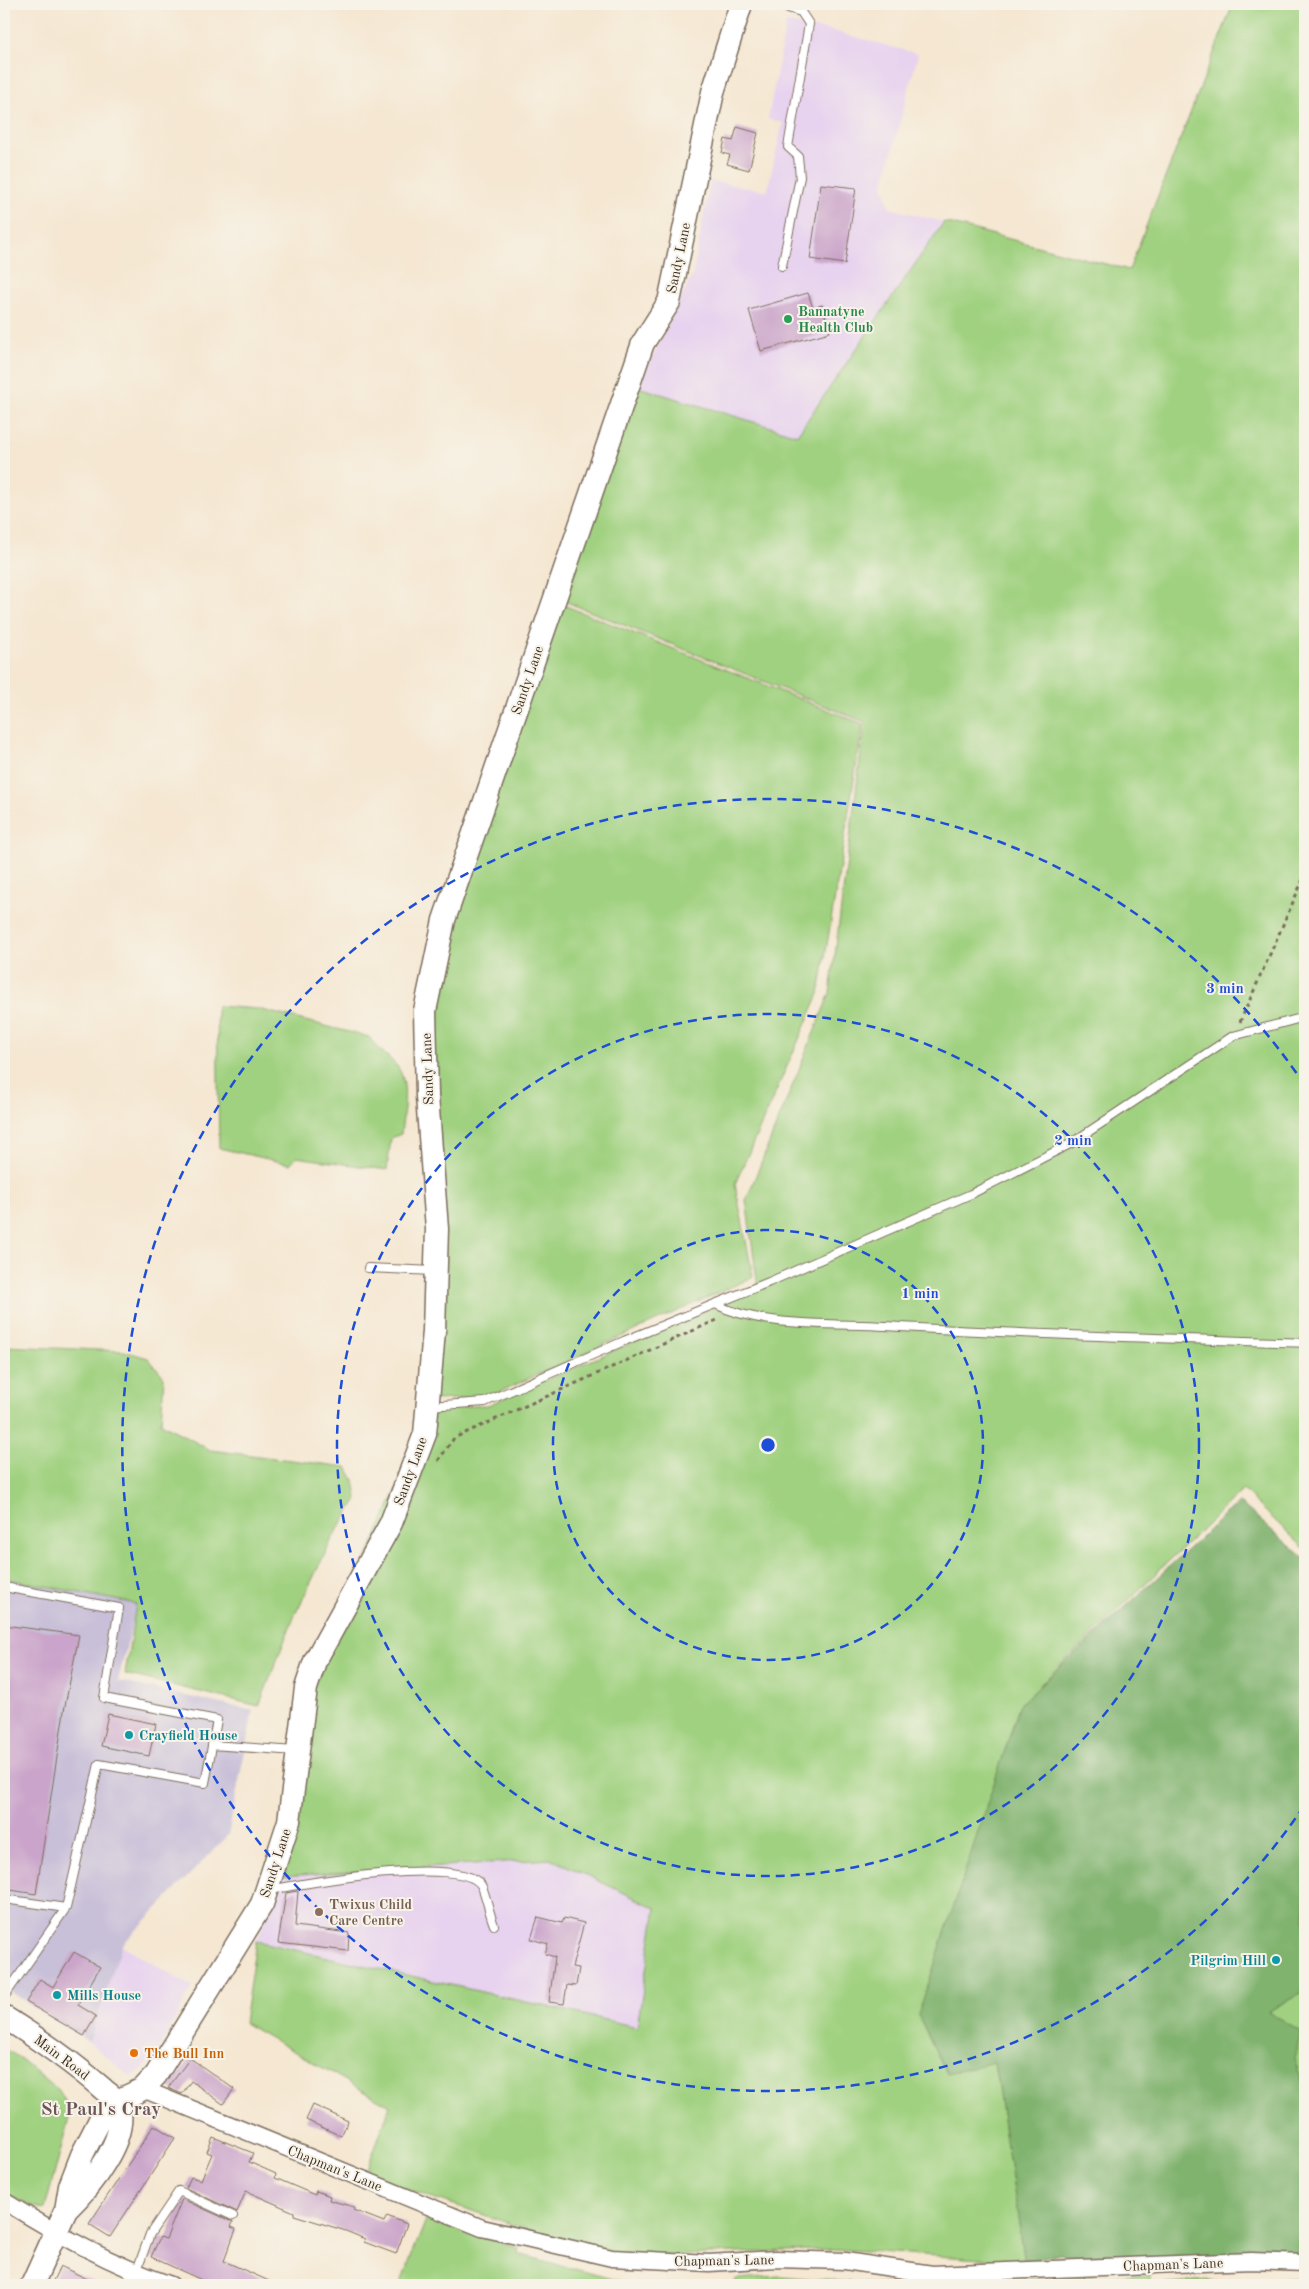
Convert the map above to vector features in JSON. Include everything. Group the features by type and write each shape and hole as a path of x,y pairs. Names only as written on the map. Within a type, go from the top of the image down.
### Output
{"street":[{"name":"Sandy Lane","path":"117,2101 143,2089 156,2075 262,1904 289,1821 306,1688 315,1661 391,1523 425,1434 434,1331 437,1229 427,1096 426,1011 444,920 643,343 669,302 713,92 742,4"},
{"name":"Main Road","path":"4,2017 35,2036 83,2072 117,2101"},
{"name":"Chapman's Lane","path":"143,2089 482,2228 612,2258 708,2263 776,2258 835,2261 932,2274 1251,2261 1305,2264"},
{"path":"32,2285 66,2210 84,2193 104,2167 121,2124 117,2101"},
{"path":"4,2201 56,2234 136,2273 172,2285"}],"lane":[{"path":"775,4 801,12 809,24 788,147 798,156 800,177 782,266"},
{"path":"427,1406 485,1402 624,1340 715,1304 972,1194 1070,1144 1233,1036 1305,1017"},
{"path":"368,1268 436,1272"},
{"path":"715,1304 733,1312 774,1320 948,1330 1305,1343"},
{"path":"4,1587 119,1608 104,1698 217,1720 205,1783 99,1764 66,1908 4,1997"},
{"path":"212,1745 297,1751"},
{"path":"266,1891 360,1876 433,1871 468,1875 481,1885 494,1925"},
{"path":"4,1899 66,1908"},
{"path":"136,2273 150,2234 179,2191 233,2216"}],"path":[{"path":"1233,1036 1305,875"},
{"path":"432,1469 454,1438 733,1312"}],"shaded area":[{"path":"786,23 829,30 918,54 883,186 890,208 944,222 797,435 638,387 693,274 710,181 767,191 783,123 768,119"},
{"path":"4,1578 137,1604 118,1681 253,1711 228,1835 122,1945 89,2042 4,1988"},
{"path":"552,1859 656,1908 637,2028 256,1941 285,1876"},
{"path":"122,1945 192,1987 153,2061 131,2077 89,2042"}],"green space":[{"path":"1233,4 1305,4 1305,1549 1243,1490 1020,1704 994,2062 1025,2262 835,2249 612,2258 365,2175 390,2106 244,2023 256,1941 637,2027 656,1908 552,1859 285,1876 297,1820 308,1688 433,1409 488,1405 758,1288 746,1200 830,993 865,722 559,599 638,387 797,435 944,222 1129,270"},
{"path":"556,602 863,724 819,994 735,1184 753,1277 486,1398 432,1400 428,1011 446,920"},
{"path":"217,1006 258,1009 369,1037 396,1065 403,1079 404,1108 401,1134 391,1138 387,1170 296,1157 290,1164 219,1148"},
{"path":"4,1346 124,1351 148,1358 164,1377 161,1423 210,1450 347,1467 354,1480 357,1499 332,1539 293,1619 259,1706 125,1674 136,1604 4,1578"},
{"path":"1239,1502 1305,1559 1305,1990 1268,2012 1301,2032 1294,2058 1305,2089 1305,2255 1270,2251 1256,2255 1090,2260 1060,2253 1025,2262 994,2062 947,2074 918,2015 1020,1704"},
{"path":"1305,1990 1305,2109 1267,2012"},
{"path":"4,2048 21,2059 60,2092 65,2101 69,2118 45,2209 28,2205 4,2192"},
{"path":"426,2220 519,2248 518,2254 631,2284 735,2283 736,2279 780,2276 886,2285 400,2285"},
{"path":"1151,2275 1151,2285 1015,2285 1020,2280"},
{"path":"1305,2279 1305,2285 1157,2285 1208,2281"}],"building":[{"path":"737,127 758,133 749,170 727,164 730,155 722,153 725,139 733,141"},
{"path":"821,184 856,188 845,264 810,259"},
{"path":"808,293 813,308 822,305 830,332 761,351 749,310"},
{"path":"4,1625 79,1635 64,1711 36,1894 4,1889"},
{"name":"Crayfield House","path":"108,1714 156,1724 149,1756 101,1746"},
{"path":"298,1891 295,1926 349,1933 348,1951 278,1943 286,1893"},
{"path":"538,1917 562,1923 564,1918 584,1923 572,1967 579,1968 576,1986 567,1985 564,2004 549,2002 555,1957 545,1954 548,1944 531,1939"},
{"name":"Mills House","path":"74,1952 100,1967 78,2005 96,2016 84,2036 26,2002 40,1979 53,1987"},
{"path":"190,2058 234,2089 223,2104 191,2081 182,2094 168,2088"},
{"path":"313,2105 348,2121 341,2136 306,2120"},
{"path":"154,2125 175,2138 110,2237 89,2224"},
{"path":"213,2137 253,2153 249,2162 276,2174 275,2178 315,2195 316,2191 330,2196 329,2200 354,2207 353,2210 384,2222 387,2216 407,2224 396,2254 364,2242 365,2239 346,2231 294,2215 294,2212 246,2191 237,2212 186,2188 191,2177 201,2180 212,2154 207,2152"},
{"path":"182,2199 233,2222 231,2227 236,2229 224,2261 278,2285 202,2285 204,2281 151,2257 160,2237 166,2239"},
{"path":"60,2266 100,2285 51,2285"}],"place":[{"name":"Bannatyne Health Club","path":"788,319"},
{"name":"Crayfield House","path":"129,1735"},
{"name":"Twixus Child Care Centre","path":"319,1912"},
{"name":"Pilgrim Hill","path":"1276,1960"},
{"name":"Mills House","path":"57,1995"},
{"name":"The Bull Inn","path":"134,2053"}],"district":[{"name":"St Paul's Cray","path":"101,2108"}]}
